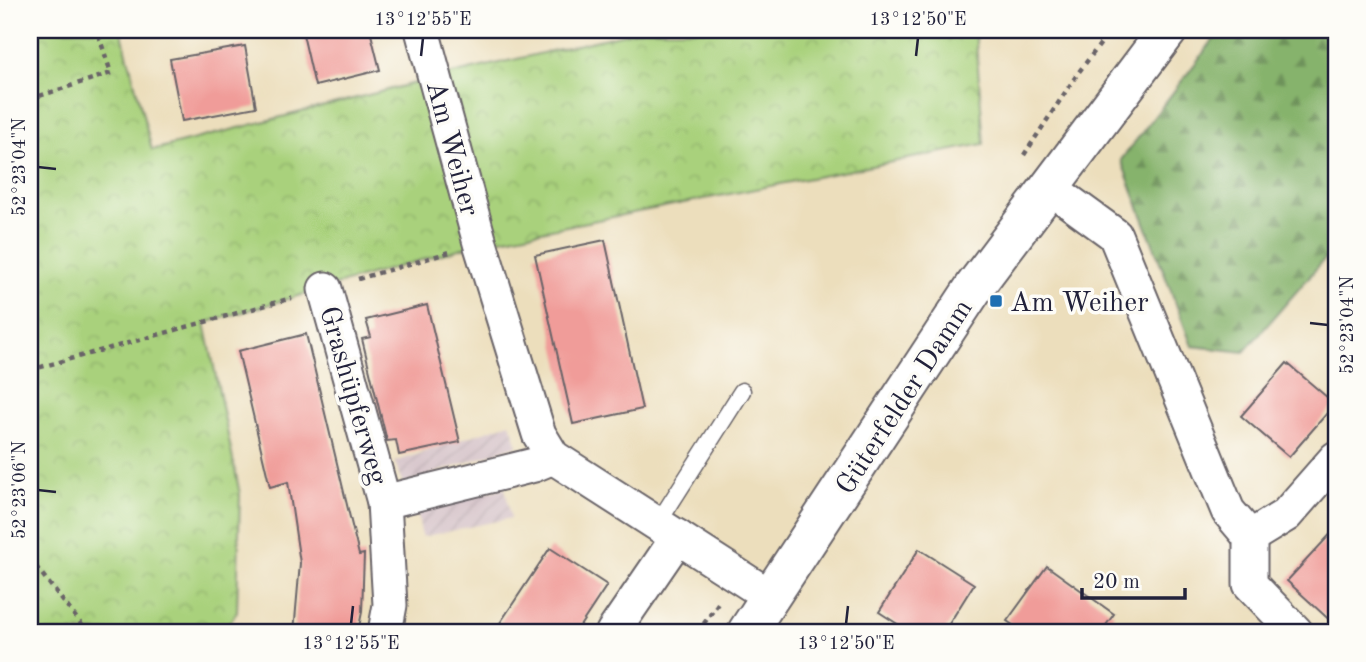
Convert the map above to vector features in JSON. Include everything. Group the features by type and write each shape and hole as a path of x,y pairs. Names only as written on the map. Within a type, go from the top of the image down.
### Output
{"street":[{"name":"Am Weiher","path":"422,30 480,243 539,434 553,457 771,597"},
{"name":"Güterfelder Damm","path":"747,632 975,286 1168,30"},
{"path":"1049,187 1115,235 1228,511 1250,537 1250,584 1296,632"},
{"name":"Grashüpferweg","path":"325,289 384,502 390,605 385,632"},
{"name":"Grashüpferweg","path":"384,502 534,465 553,457"},
{"path":"1250,537 1286,515 1336,458"},
{"path":"613,632 668,530"}],"lane":[{"path":"668,530 742,391"}],"path":[{"path":"30,99 111,73 97,30"},
{"path":"30,370 325,289 480,243"},
{"path":"30,559 85,629 92,632"}],"shaded area":[{"path":"510,423 518,445 403,484 395,462"},
{"path":"505,488 511,518 422,537 416,507"}],"green space":[{"path":"30,30 121,30 152,150 435,78 641,30 975,30 984,144 480,243 205,323 240,494 237,612 222,632 30,632"},
{"path":"1221,30 1336,30 1336,246 1244,352 1192,346 1121,160"}],"building":[{"path":"302,30 370,30 380,70 315,86"},
{"path":"245,46 256,107 182,121 170,59"},
{"path":"605,240 642,409 573,424 535,255"},
{"path":"427,305 460,442 399,455 396,440 387,441 362,339 371,337 366,320"},
{"path":"306,334 359,555 364,554 362,612 358,632 294,632 300,563 288,482 270,487 238,351"},
{"path":"1287,363 1335,404 1289,457 1241,416"},
{"path":"1336,528 1336,626 1287,581"},
{"path":"550,548 607,585 576,632 494,632"},
{"path":"919,549 974,584 944,632 910,632 879,612"},
{"path":"1047,566 1114,614 1101,632 1023,632 1007,621"}],"place":[{"name":"Am Weiher","path":"996,301"}]}
